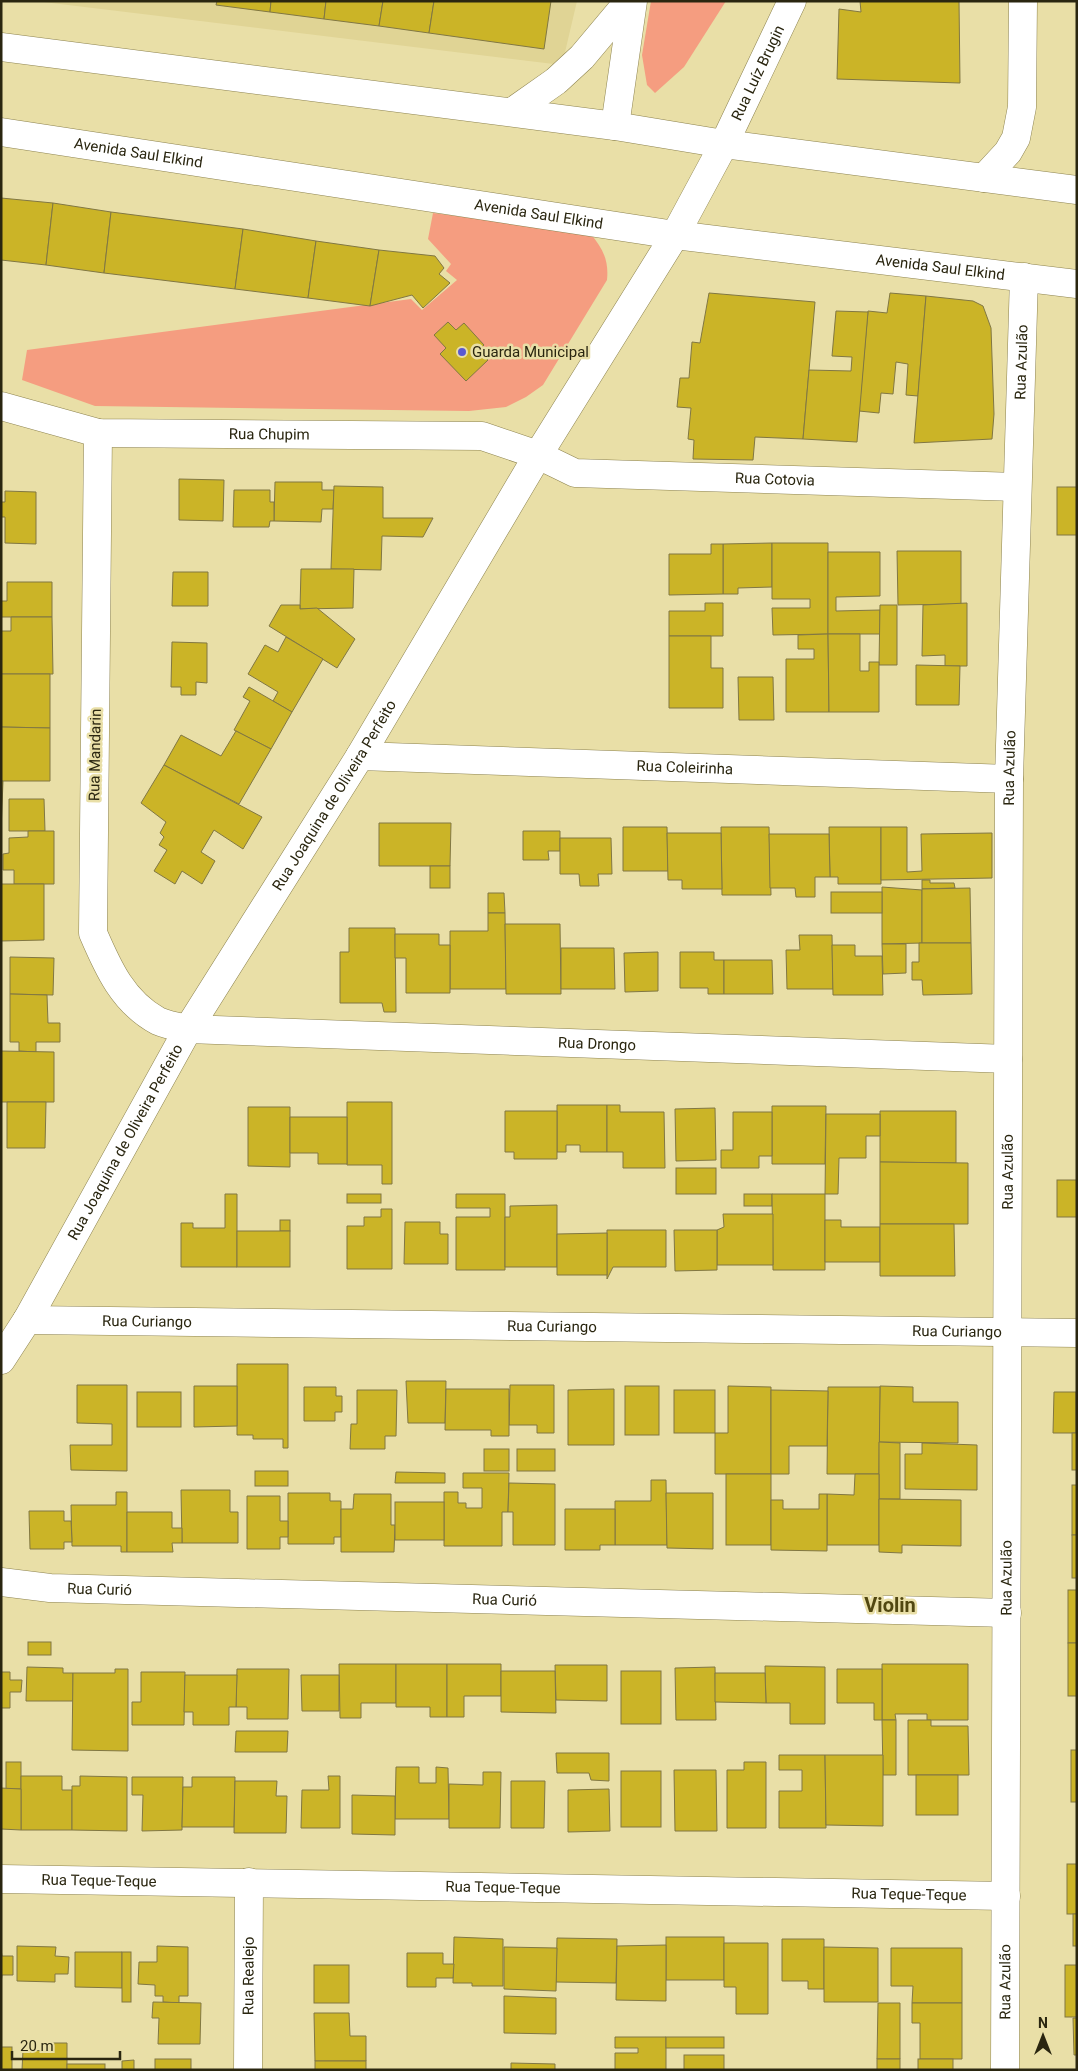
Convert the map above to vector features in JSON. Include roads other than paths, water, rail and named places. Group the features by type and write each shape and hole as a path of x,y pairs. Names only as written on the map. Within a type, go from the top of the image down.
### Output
{"street":[{"path":"512,112 556,81 582,57 629,1"},
{"path":"615,126 633,1"},
{"name":"Rua Luíz Brugin","path":"675,235 724,144 792,1"},
{"path":"984,178 1008,152 1016,138 1022,107 1023,1"},
{"path":"1,47 512,112 615,126 724,144 1077,190"},
{"name":"Avenida Saul Elkind","path":"1,132 675,235 1077,284"},
{"name":"Rua Joaquina de Oliveira Perfeito","path":"1,1360 27,1320 188,1029 360,756 538,455 675,235"},
{"name":"Rua Azulão","path":"1005,2070 1009,779 1024,277"},
{"name":"Rua Chupim","path":"1,406 98,433 482,436 538,455"},
{"name":"Rua Mandarin","path":"98,433 93,933 111,975 134,1005 159,1021 188,1029"},
{"name":"Rua Cotovia","path":"538,455 575,473 1017,487"},
{"name":"Rua Coleirinha","path":"360,756 1009,779"},
{"name":"Rua Drongo","path":"188,1029 1008,1059"},
{"name":"Rua Curiango","path":"27,1320 1077,1333"},
{"name":"Rua Curió","path":"1,1582 50,1588 1007,1613"},
{"name":"Rua Teque-Teque","path":"1,1879 1006,1896"},
{"name":"Rua Realejo","path":"248,2070 250,1882"}],"place":[{"name":"Guarda Municipal","path":"462,352"}],"district":[{"name":"Violin","path":"890,1605"}]}
